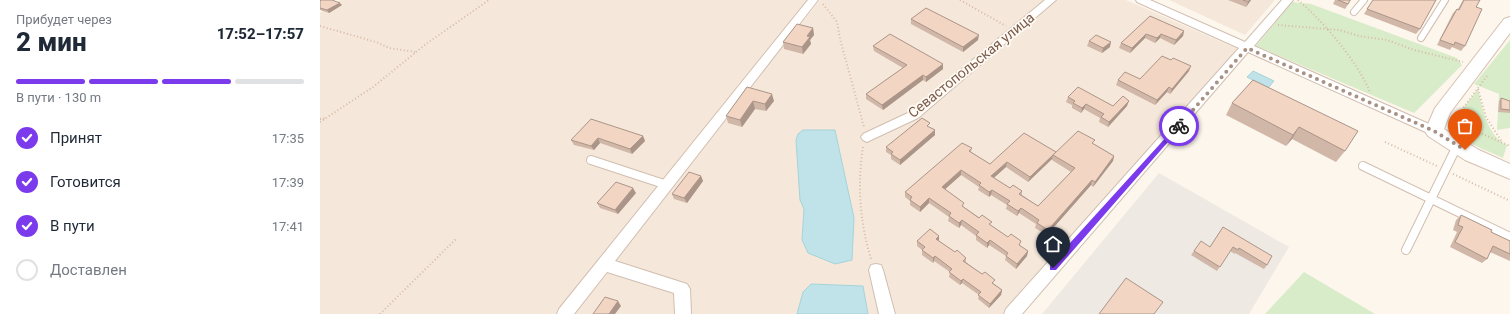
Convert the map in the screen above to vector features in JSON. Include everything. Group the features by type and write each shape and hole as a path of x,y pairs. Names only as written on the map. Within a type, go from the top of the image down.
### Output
{"main road":[{"path":"1508,168 1472,154 1457,146 1437,124 1440,112 1510,22"}],"street":[{"path":"564,314 668,185 813,0"},
{"name":"Севастопольская улица","path":"867,137 914,115 1051,0"},
{"path":"1141,0 1374,104 1437,124"},
{"path":"1012,314 1288,0"},
{"path":"604,264 682,289 683,314"},
{"path":"876,270 887,314"}],"lane":[{"path":"1354,12 1364,0"},
{"path":"1421,38 1445,0"},
{"path":"1406,250 1457,146"},
{"path":"591,160 668,185"},
{"path":"1363,166 1510,237"}],"path":[{"path":"320,122 373,87 444,31 489,0"},
{"path":"820,0 837,22 867,137 862,148 860,175 861,207 869,252 876,270"},
{"path":"960,0 1014,31"},
{"path":"1298,0 1310,10 1348,53 1367,83 1374,104"},
{"path":"1269,23 1284,26 1338,30 1359,36 1387,40 1414,50 1455,61 1478,64"},
{"path":"320,26 376,42 389,48 416,52"},
{"path":"1478,90 1486,118 1493,131 1503,143"},
{"path":"320,119 327,118"},
{"path":"1437,124 1510,146"},
{"path":"380,314 456,239"}],"shaded area":[{"path":"340,0 813,0 557,314 320,314 320,13"},
{"path":"820,0 1126,0 1240,50 1011,314 569,314"},
{"path":"1169,0 1275,0 1245,35"},
{"path":"1159,173 1289,247 1249,314 1042,314"}],"green space":[{"path":"1292,2 1311,4 1457,58 1462,65 1414,113 1256,46"},
{"path":"1510,40 1510,128 1497,130 1499,94 1474,84"},
{"path":"1478,89 1484,113 1491,129 1500,141 1507,145 1503,158 1470,143 1450,127 1446,119 1453,121"},
{"path":"1304,272 1375,314 1265,314"}],"water":[{"path":"1253,71 1274,81 1268,88 1247,77"},
{"path":"803,130 835,130 854,218 852,260 835,264 808,253 802,240 804,209 800,200 796,140 798,134"},
{"path":"811,284 863,286 868,314 797,314 803,292"}],"building":[{"path":"321,0 332,0 340,3 327,10 320,8"},
{"path":"1338,0 1350,0 1348,4"},
{"path":"1373,0 1436,0 1420,29 1367,9"},
{"path":"1464,0 1480,0 1476,7 1482,9 1465,46 1455,42 1454,45 1440,40 1457,9 1459,10"},
{"path":"926,8 979,35 963,47 911,19"},
{"path":"1150,16 1184,31 1176,40 1161,34 1157,38 1146,34 1132,48 1121,43"},
{"path":"797,24 813,28 807,36 810,37 802,47 783,42"},
{"path":"890,34 943,64 926,77 923,75 882,105 866,94 907,65 873,46"},
{"path":"1096,35 1111,42 1103,48 1089,41"},
{"path":"1162,56 1171,60 1173,58 1191,66 1172,89 1169,87 1157,100 1118,80 1125,72 1140,79"},
{"path":"1253,80 1358,131 1345,151 1299,127 1293,135 1232,103"},
{"path":"747,87 772,94 765,104 753,101 740,120 726,116"},
{"path":"1078,87 1113,106 1123,96 1129,101 1109,122 1101,117 1104,114 1086,104 1082,108 1073,103 1075,101 1068,97"},
{"path":"1501,98 1510,101 1510,110 1501,109"},
{"path":"922,118 930,123 927,126 935,130 900,160 891,154 893,152 886,147"},
{"path":"591,119 643,136 630,149 598,138 591,146 571,140"},
{"path":"1078,131 1095,140 1092,143 1114,156 1095,182 1092,180 1048,230 1037,223 1039,220 1021,208 1018,211 1007,204 1010,201 992,190 989,192 979,185 981,183 961,170 942,187 964,203 962,206 979,218 982,215 992,222 989,224 1008,237 1011,234 1021,241 1019,245 1028,251 1017,264 1006,256 1008,253 990,240 987,243 976,235 979,232 962,220 959,223 949,216 951,213 929,198 920,207 910,200 912,197 905,192 962,143 972,148 969,151 990,164 1024,133 1056,152 1030,177 1007,162 991,176 1010,188 1013,185 1022,191 1019,194 1038,206 1075,168 1053,155"},
{"path":"689,172 701,176 684,198 672,194"},
{"path":"616,182 633,188 615,210 597,203"},
{"path":"1461,215 1492,230 1491,232 1510,241 1510,254 1493,246 1487,259 1455,242 1463,227 1458,225"},
{"path":"1223,227 1272,256 1267,265 1239,248 1238,250 1233,247 1220,267 1194,251 1201,241 1210,247"},
{"path":"930,229 939,236 936,239 955,252 957,250 966,258 963,261 982,274 985,272 995,280 992,283 1002,290 990,304 978,295 981,292 963,279 961,281 949,272 952,269 935,256 933,258 922,250 925,247 917,241"},
{"path":"1126,278 1163,302 1154,314 1099,314"},
{"path":"605,297 618,301 609,314 593,314"}],"way so far":[{"path":"1179,126 1247,48 1434,131 1465,150"}],"route":[{"path":"1053,268 1179,126"}]}
